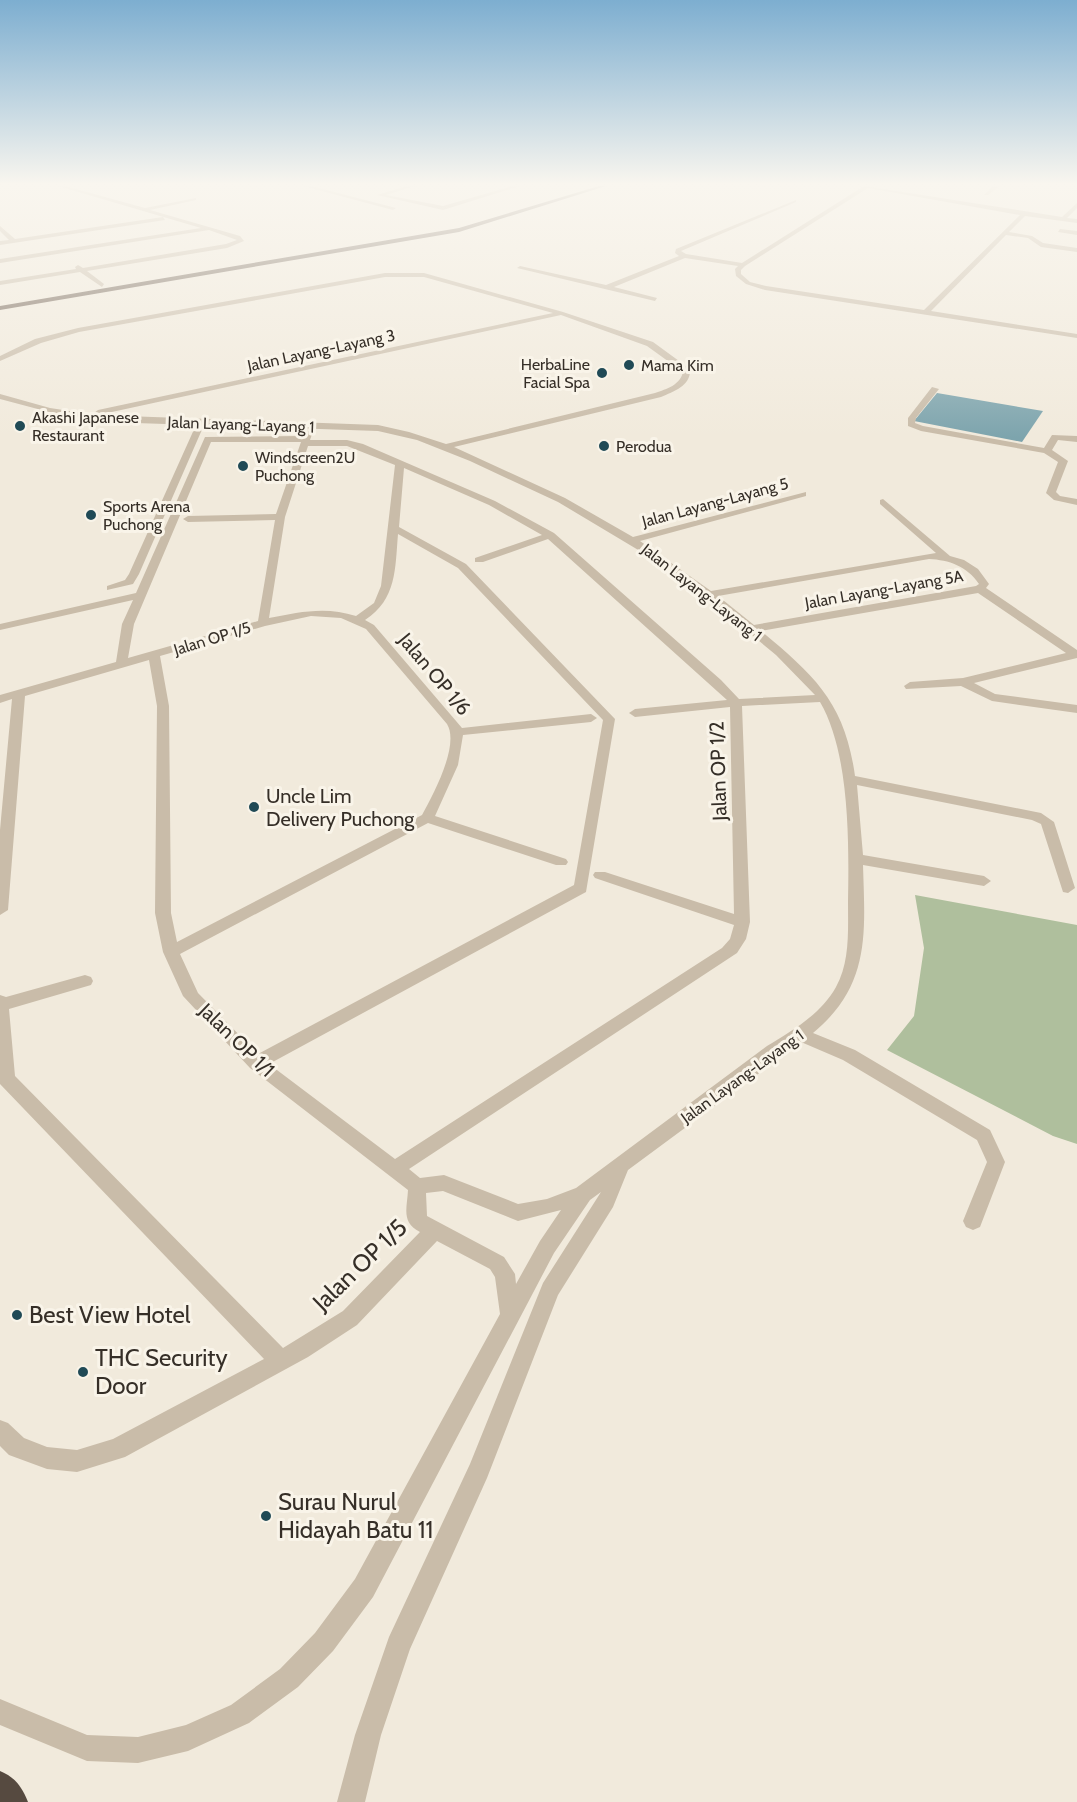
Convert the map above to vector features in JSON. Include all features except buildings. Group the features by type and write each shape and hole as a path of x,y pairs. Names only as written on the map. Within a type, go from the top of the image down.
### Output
{"highway":[{"path":"0,1787 12,1802"}],"main road":[{"path":"0,302 189,270"},
{"path":"0,309 222,270"}],"street":[{"path":"0,283 80,270"},
{"path":"81,270 102,285"},
{"path":"530,270 655,299"},
{"path":"607,287 649,270"},
{"path":"738,270 738,275 748,283 765,288 1077,336"},
{"path":"926,312 968,270"},
{"path":"0,359 38,341 78,330 399,273 424,275 561,313 650,344 687,371 687,377 682,384 658,395 445,447"},
{"name":"Jalan Layang-Layang 3","path":"86,416 561,313"},
{"path":"935,389 910,421 915,426 1047,451 1063,461 1051,493 1057,498 1077,502"},
{"name":"Jalan Layang-Layang 1","path":"0,396 49,410 86,416 201,423 307,436 389,429 418,435 561,499 634,540 711,594 800,670 823,698 839,726 848,779 857,859 854,949 848,979 832,1004 800,1034 773,1051 583,1194 547,1207 518,1213 444,1183 417,1186"},
{"path":"111,588 129,582 134,574 201,423"},
{"path":"121,665 128,624 208,439 307,436"},
{"name":"Jalan OP 1/2","path":"307,436 347,443 400,463 492,503 550,535 717,683 736,703 741,936 728,952 395,1169"},
{"name":"Jalan OP 1/5","path":"0,699 263,623 280,517 307,436"},
{"path":"1047,451 1056,437 1077,439"},
{"path":"357,620 381,601 394,528 400,463"},
{"name":"Jalan Layang-Layang 5","path":"634,540 803,494"},
{"path":"883,502 945,556"},
{"path":"188,519 280,517"},
{"path":"256,1063 581,888 609,719 462,566 394,528"},
{"path":"478,560 550,535"},
{"name":"Jalan Layang-Layang 5A","path":"711,594 930,556 945,556 967,566 981,578 984,584 981,589 753,629"},
{"path":"981,589 1076,655"},
{"path":"0,627 141,595"},
{"name":"Jalan OP 1/6","path":"263,623 311,613 329,613 357,620 370,627 451,721 458,732 456,745 437,802 427,818"},
{"path":"909,686 963,682 1076,655"},
{"name":"Jalan OP 1/1","path":"154,656 162,706 164,913 171,952 191,996 256,1063 417,1186"},
{"path":"963,682 992,697 1077,710"},
{"path":"0,910 19,693"},
{"path":"635,713 736,703 823,698"},
{"path":"458,732 591,718"},
{"path":"848,779 1036,816 1047,822 1068,888"},
{"path":"171,952 427,818 561,862"},
{"path":"857,859 984,881"},
{"path":"600,875 742,922"},
{"path":"85,981 0,1003 6,1079 281,1361"},
{"path":"800,1034 849,1055 984,1135 996,1162 973,1221"},
{"name":"Jalan Layang-Layang 1","path":"351,1802 368,1735 398,1646 479,1470 550,1290 606,1201 620,1168"},
{"path":"417,1186 417,1221 497,1263 504,1274 510,1313"},
{"name":"Jalan Layang-Layang 1","path":"0,1712 87,1748 138,1750 188,1738 240,1714 289,1678 324,1642 364,1588 510,1313 547,1247 583,1194"},
{"name":"Jalan OP 1/5","path":"0,1431 17,1448 47,1458 77,1461 117,1449 281,1361 350,1318 435,1230"}],"green space":[{"path":"915,895 1077,925 1077,1144 1053,1136 887,1050 914,1016 924,948"}],"water":[{"path":"937,393 1043,411 1022,442 914,421"}],"place":[{"name":"Mama Kim","path":"629,365"},
{"name":"HerbaLine Facial Spa","path":"602,373"},
{"name":"Akashi Japanese Restaurant","path":"20,426"},
{"name":"Perodua","path":"604,446"},
{"name":"Windscreen2U Puchong","path":"243,466"},
{"name":"Sports Arena Puchong","path":"91,515"},
{"name":"Uncle Lim Delivery Puchong","path":"254,807"},
{"name":"Best View Hotel","path":"17,1315"},
{"name":"THC Security Door","path":"83,1372"},
{"name":"Surau Nurul Hidayah Batu 11","path":"266,1516"}]}
